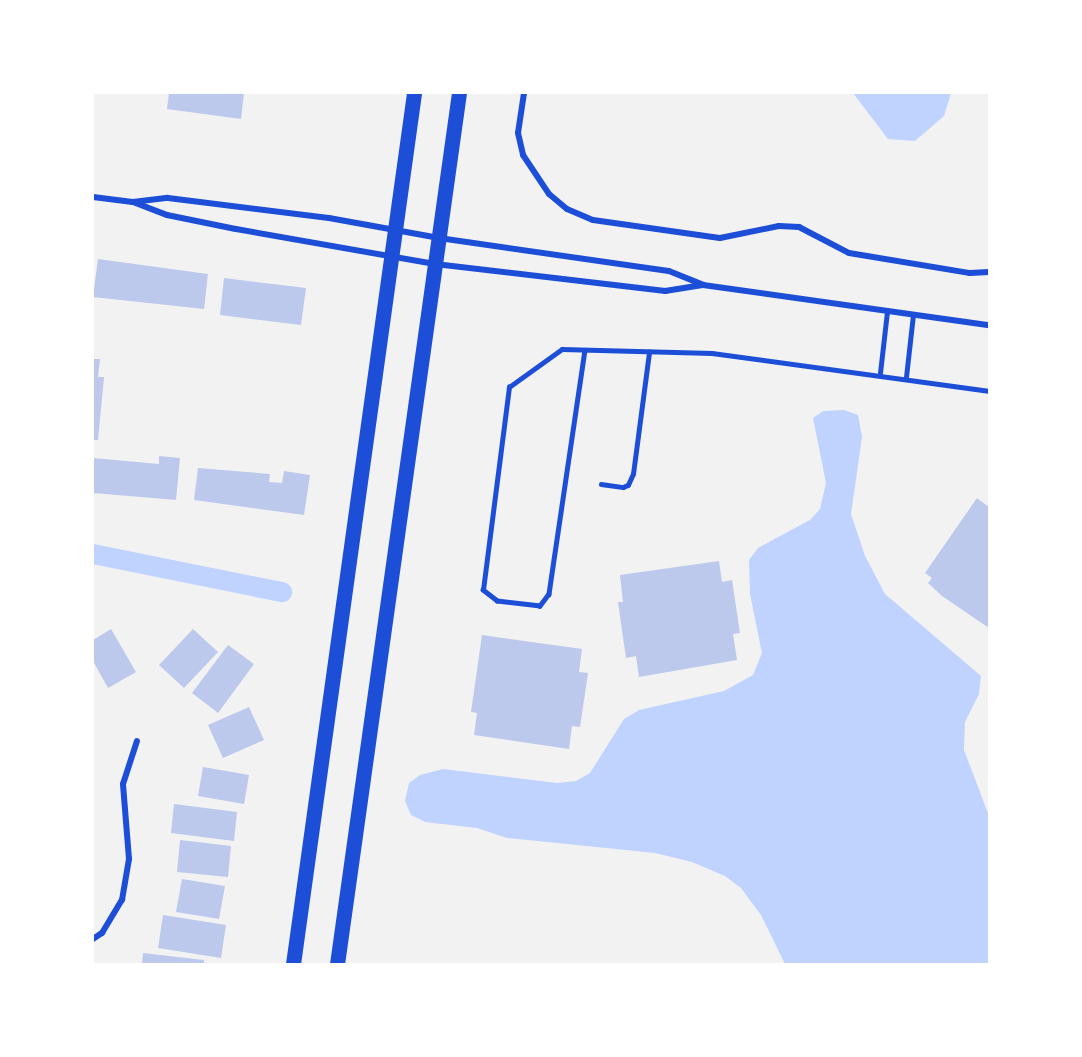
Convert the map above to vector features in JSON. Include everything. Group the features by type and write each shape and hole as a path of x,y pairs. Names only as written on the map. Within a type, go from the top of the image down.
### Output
{"main road":[{"path":"293,964 414,93"},
{"path":"337,964 459,93"}],"street":[{"path":"524,93 518,133 523,155 549,194 567,208 593,220 720,238 779,226 799,228 849,253 970,273 989,272"},
{"path":"93,196 133,202 190,220 435,264 664,291 703,285"},
{"path":"133,202 168,198 329,218 439,238 669,271 703,285 989,325"},
{"path":"93,939 102,933 122,900 129,859 123,784 137,741"}],"lane":[{"path":"880,373 887,312"},
{"path":"906,377 913,315"},
{"path":"585,350 549,594 540,606 497,602 483,590 509,387 562,349 712,353 880,373 989,390"},
{"path":"601,484 623,487 628,485 633,474 649,352"}],"water":[{"path":"853,93 951,93 944,116 915,141 888,139"},
{"path":"844,410 858,415 862,437 851,514 865,556 885,594 981,676 979,694 965,722 964,750 989,816 989,964 785,964 761,915 741,888 725,876 692,862 655,853 507,838 477,828 425,822 411,815 405,801 409,783 420,775 443,769 557,783 576,781 590,773 624,719 639,710 724,691 753,675 762,653 750,594 749,560 758,548 810,520 820,509 826,483 813,418 823,411"}],"building":[{"path":"169,93 244,93 241,119 167,109"},
{"path":"98,259 208,274 204,309 93,297"},
{"path":"224,278 306,288 301,325 220,315"},
{"path":"93,359 100,359 98,377 104,377 98,440 93,440"},
{"path":"159,456 180,458 176,500 93,493 93,458 159,464"},
{"path":"198,468 270,474 269,482 282,483 284,471 310,475 304,515 194,500"},
{"path":"977,498 989,507 989,628 942,596 928,583 932,578 925,573"},
{"path":"719,561 722,582 732,580 740,633 733,634 737,660 639,677 636,656 626,658 618,602 623,602 620,575"},
{"path":"111,629 136,672 108,688 93,661 93,640"},
{"path":"193,629 218,652 184,688 159,665"},
{"path":"482,635 582,649 579,672 588,673 580,727 572,726 569,749 474,735 477,713 471,712"},
{"path":"228,645 254,664 218,713 192,693"},
{"path":"249,707 264,740 223,758 208,725"},
{"path":"203,767 249,775 244,804 198,796"},
{"path":"174,804 237,812 234,841 171,833"},
{"path":"180,840 231,846 228,877 177,872"},
{"path":"182,879 225,886 219,919 176,912"},
{"path":"163,915 226,925 221,958 158,948"},
{"path":"143,953 204,960 204,964 142,964"}],"waterway":[{"path":"93,554 282,592"}]}
